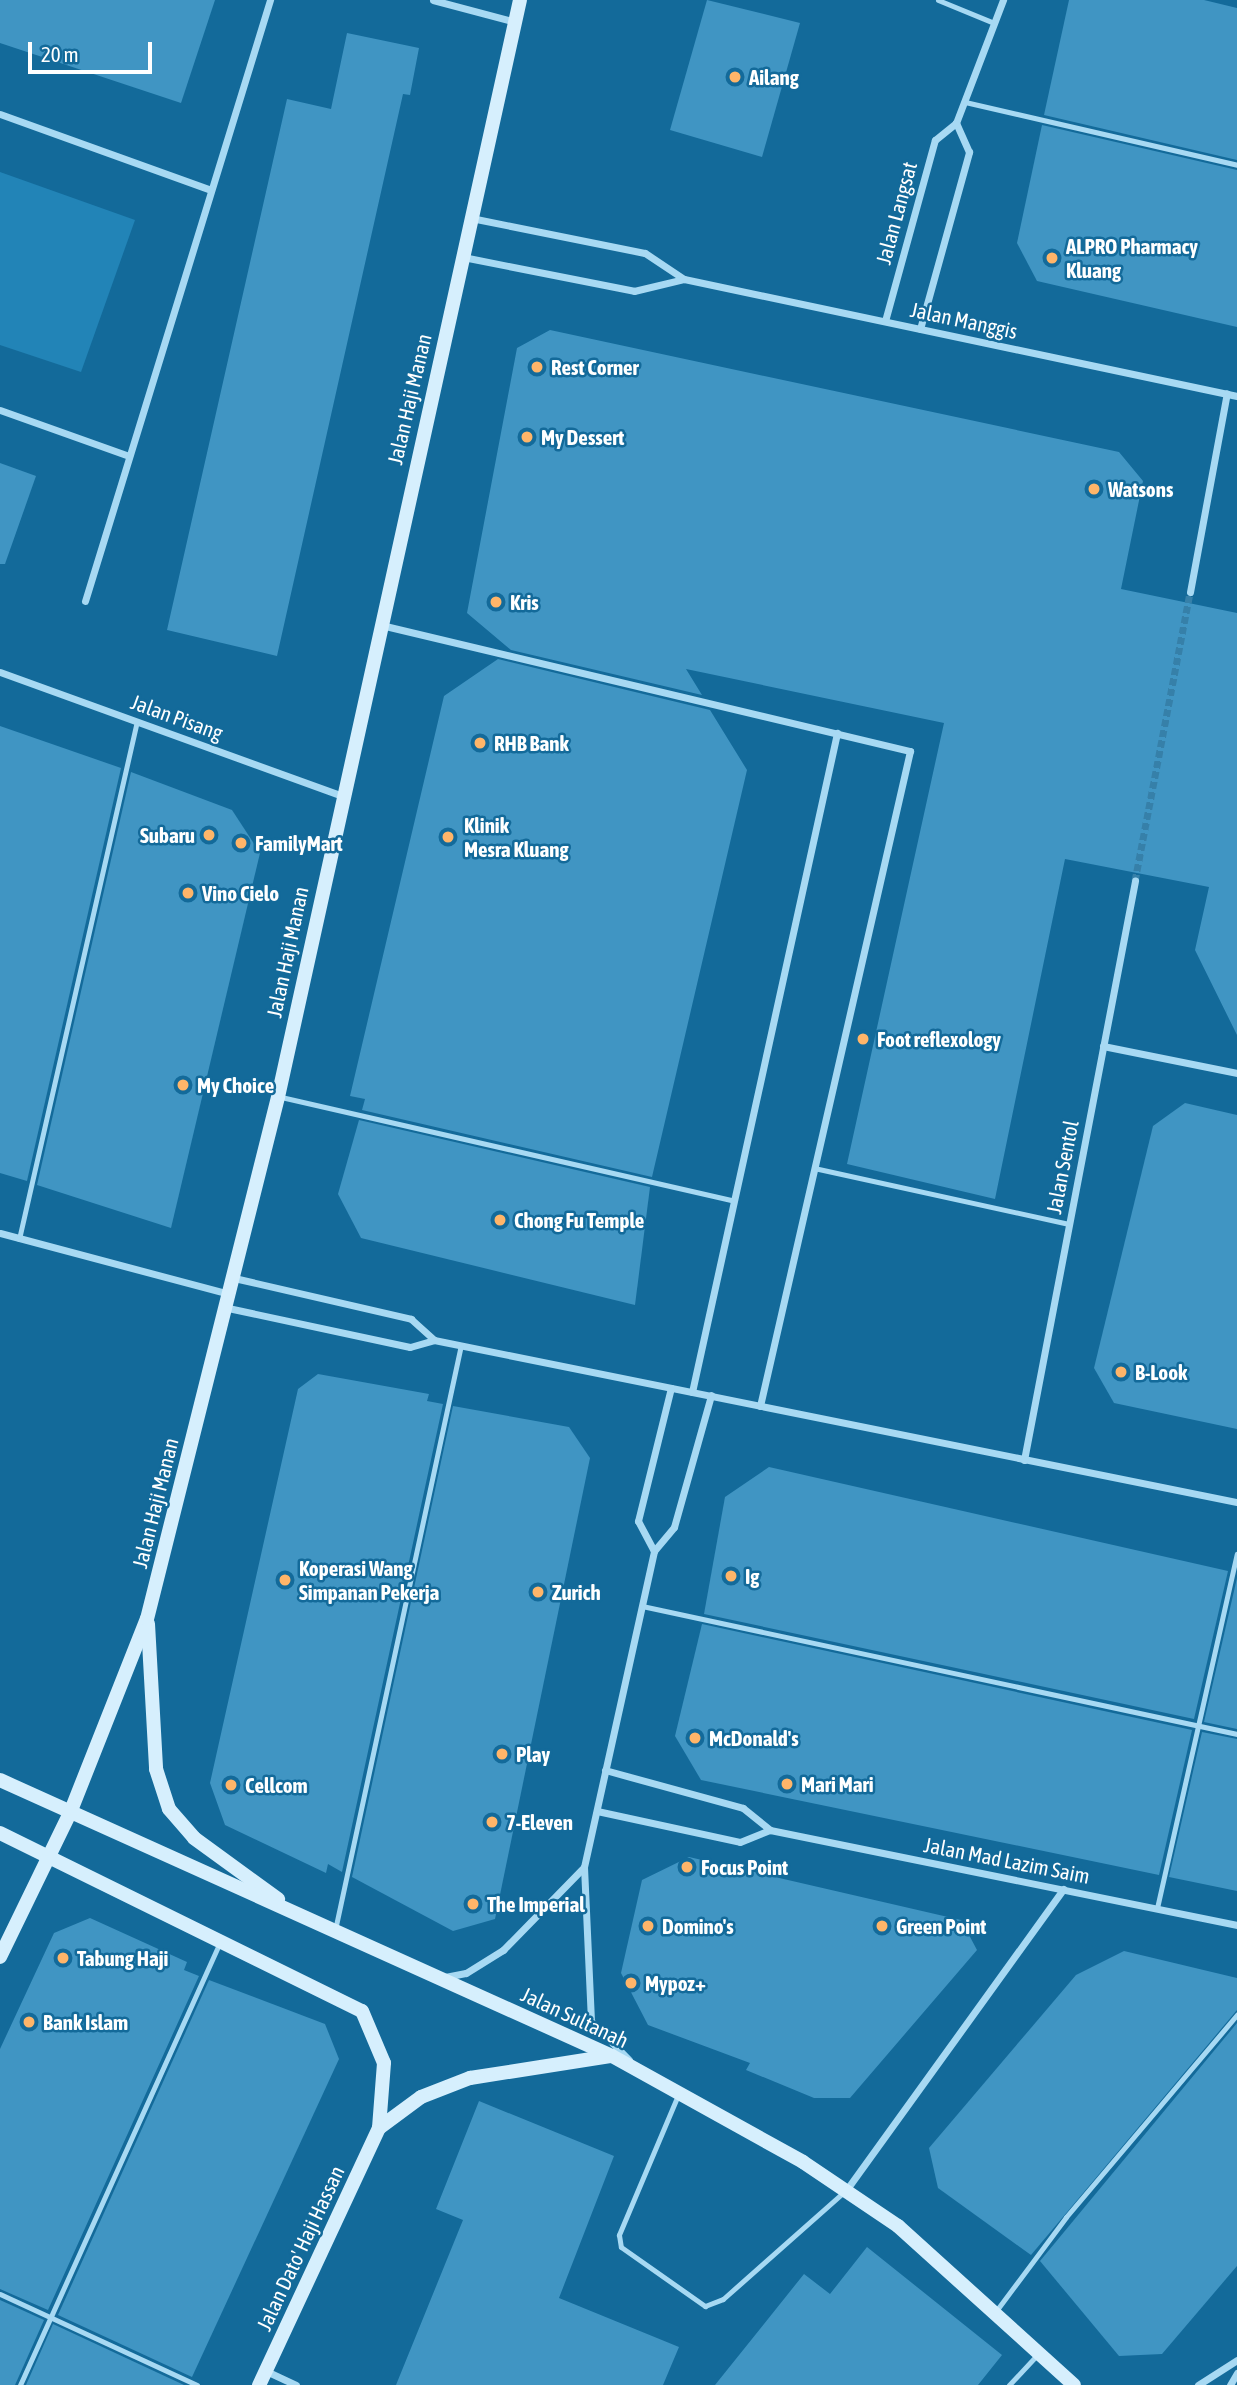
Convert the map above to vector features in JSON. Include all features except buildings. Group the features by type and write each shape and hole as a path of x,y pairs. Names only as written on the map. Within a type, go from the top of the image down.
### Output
{"street":[{"path":"85,601 270,0"},
{"path":"433,0 515,22"},
{"name":"Jalan Haji Manan","path":"0,1958 70,1814 147,1619 229,1301 278,1097 342,796 520,0"},
{"name":"Jalan Langsat","path":"885,321 935,139 956,123 1003,0"},
{"path":"0,114 211,190"},
{"path":"920,329 969,152 956,123"},
{"path":"471,218 645,253 684,279"},
{"path":"463,257 634,291 684,279"},
{"name":"Jalan Manggis","path":"684,279 1237,396"},
{"path":"1190,592 1227,394"},
{"path":"0,410 129,456"},
{"path":"380,625 910,751 760,1406"},
{"name":"Jalan Pisang","path":"0,672 342,796"},
{"path":"692,1392 837,733"},
{"name":"Jalan Sentol","path":"1024,1460 1135,881"},
{"path":"1103,1046 1237,1073"},
{"path":"0,1233 229,1301 410,1347 434,1339"},
{"path":"234,1278 411,1319 434,1339 1237,1502"},
{"path":"654,1551 638,1521 671,1388"},
{"path":"639,2071 591,2021 584,1867 654,1551 674,1527 711,1395"},
{"path":"147,1619 156,1769 169,1809 194,1838 302,1916"},
{"path":"597,1811 740,1842 770,1830 743,1808 606,1770"},
{"name":"Jalan Sultanah","path":"0,1780 70,1814 335,1930 612,2056 679,2093 848,2189 996,2311 1074,2385"},
{"name":"Jalan Mad Lazim Saim","path":"770,1830 1237,1924"},
{"path":"0,1833 362,2011 384,2063 379,2128"},
{"path":"442,1978 466,1973 503,1950 584,1867"},
{"path":"848,2189 1063,1889"},
{"path":"379,2128 421,2097 470,2078 612,2056"},
{"name":"Jalan Dato' Haji Hassan","path":"259,2385 379,2128"},
{"path":"1198,2385 1237,2360"},
{"path":"265,2371 296,2385"},
{"path":"1230,2385 1237,2373"}],"lane":[{"path":"938,0 994,23"},
{"path":"965,102 1237,165"},
{"path":"19,1238 137,721"},
{"path":"278,1097 734,1201"},
{"path":"814,1168 1069,1224"},
{"path":"335,1930 461,1345"},
{"path":"1157,1908 1201,1727 1237,1554"},
{"path":"642,1606 1237,1734"},
{"path":"20,2385 221,1941"},
{"path":"996,2311 1066,2217 1237,2015"},
{"path":"679,2093 619,2235 621,2247 705,2306 723,2299 848,2189"},
{"path":"0,2294 197,2385"},
{"path":"1009,2385 1040,2353"}],"shaded area":[{"path":"0,172 135,220 81,372 0,345"}],"tunnel":[{"path":"1135,881 1190,592"}],"place":[{"name":"Ailang","path":"735,77"},
{"name":"ALPRO Pharmacy Kluang","path":"1052,258"},
{"name":"Rest Corner","path":"537,367"},
{"name":"My Dessert","path":"527,437"},
{"name":"Watsons","path":"1094,489"},
{"name":"Kris","path":"496,602"},
{"name":"RHB Bank","path":"480,743"},
{"name":"Subaru","path":"209,835"},
{"name":"Klinik Mesra Kluang","path":"448,837"},
{"name":"FamilyMart","path":"241,843"},
{"name":"Vino Cielo","path":"188,893"},
{"name":"Foot reflexology","path":"863,1039"},
{"name":"My Choice","path":"183,1085"},
{"name":"Chong Fu Temple","path":"500,1220"},
{"name":"B-Look","path":"1121,1372"},
{"name":"Ig","path":"731,1576"},
{"name":"Koperasi Wang Simpanan Pekerja","path":"285,1580"},
{"name":"Zurich","path":"538,1592"},
{"name":"McDonald's","path":"695,1738"},
{"name":"Play","path":"502,1754"},
{"name":"Mari Mari","path":"787,1784"},
{"name":"Cellcom","path":"231,1785"},
{"name":"7-Eleven","path":"492,1822"},
{"name":"Focus Point","path":"687,1867"},
{"name":"The Imperial","path":"473,1904"},
{"name":"Domino's","path":"648,1926"},
{"name":"Green Point","path":"882,1926"},
{"name":"Tabung Haji","path":"63,1958"},
{"name":"Mypoz+","path":"631,1983"},
{"name":"Bank Islam","path":"29,2022"}]}
